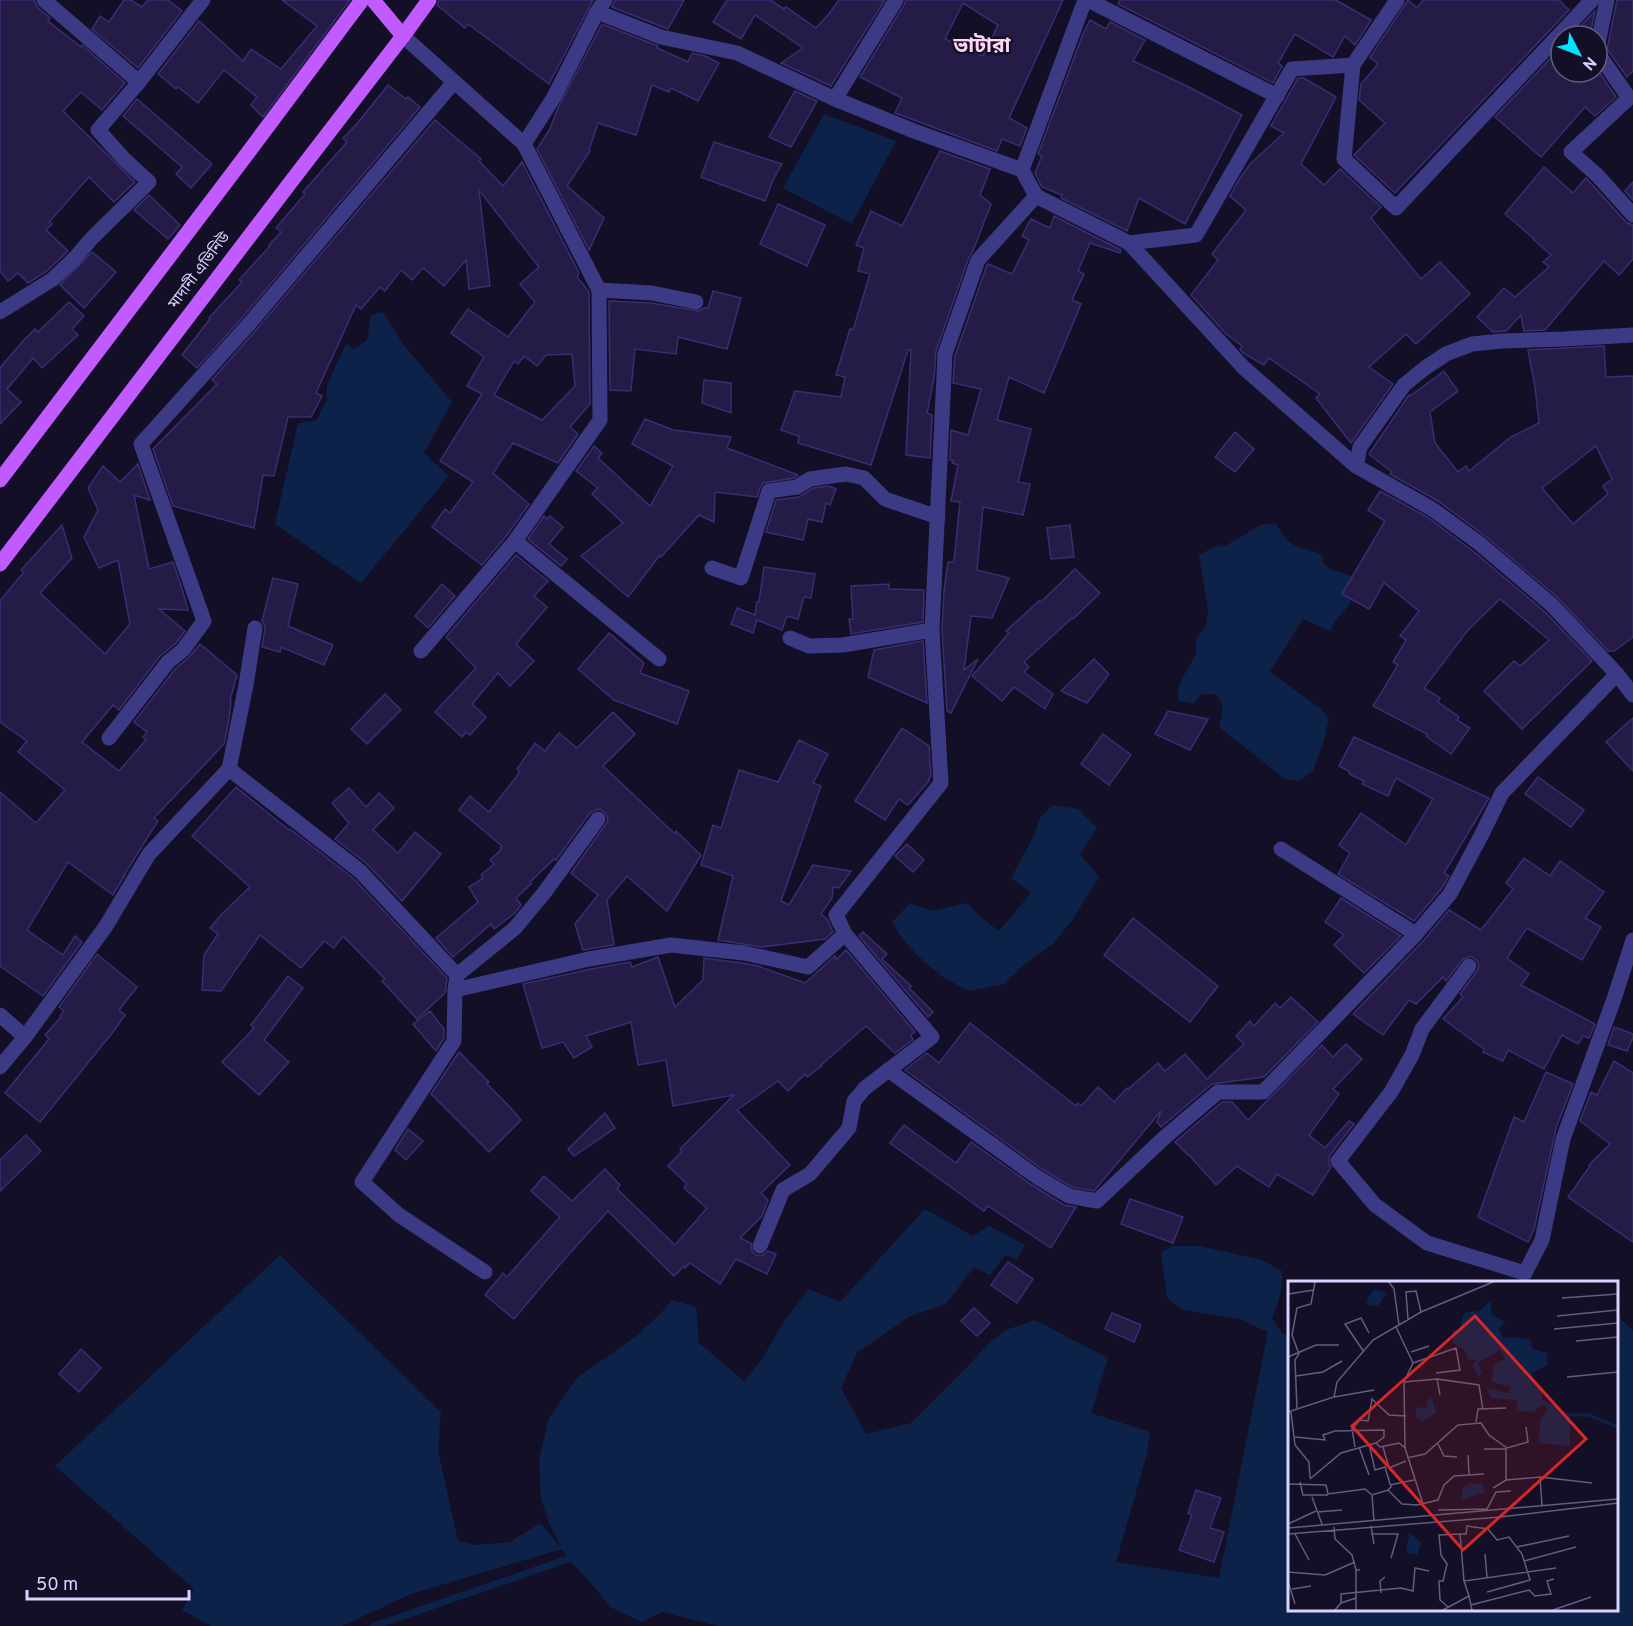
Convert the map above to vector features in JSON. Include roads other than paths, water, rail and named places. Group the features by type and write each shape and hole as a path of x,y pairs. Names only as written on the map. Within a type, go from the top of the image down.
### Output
{"main road":[{"path":"0,480 362,0"},
{"path":"373,0 403,36"},
{"name":"মাদানী এভিনিউ","path":"0,564 429,0"}],"street":[{"path":"44,0 139,82"},
{"path":"0,312 53,279 149,182 98,130 139,82 202,0"},
{"path":"835,99 896,0"},
{"path":"1022,170 1086,0 1277,96"},
{"path":"1391,2 1353,65 1344,159 1396,208 1592,0"},
{"path":"1602,24 1607,0"},
{"path":"524,144 554,97 601,6 660,37 737,53 835,99 914,131 1022,170 1036,196 1129,243 1244,368 1356,466 1432,509 1479,543 1552,605 1617,674 1633,695"},
{"path":"403,36 524,144 599,290 600,420 516,541 421,651"},
{"path":"1129,243 1196,235 1292,69 1353,65"},
{"path":"1609,68 1629,98 1571,152 1598,175 1633,215"},
{"path":"109,738 168,662 183,650 204,621 141,444 249,324 454,82"},
{"path":"760,1246 783,1190 810,1174 849,1128 854,1101 865,1088 932,1037 845,934 836,915 941,783 932,630 945,354 978,260 1036,196"},
{"path":"599,290 652,292 696,302"},
{"path":"1356,466 1360,447 1404,385 1446,354 1472,344 1633,335"},
{"path":"712,568 741,578 770,491 797,487 810,479 846,474 864,478 885,499 938,517"},
{"path":"516,541 659,659"},
{"path":"0,1067 25,1037 106,926 149,854 229,769 255,628"},
{"path":"790,638 809,646 843,645 932,630"},
{"path":"888,1070 1037,1177 1070,1196 1097,1201 1218,1092 1263,1092 1416,934 1450,894 1502,793 1617,674"},
{"path":"229,769 360,871 456,982 453,1041 362,1182 399,1215 485,1272"},
{"path":"456,982 515,928 544,893 598,819"},
{"path":"1281,849 1416,934"},
{"path":"456,982 670,945 744,953 808,967 845,934"},
{"path":"1469,966 1422,1029 1412,1055 1391,1092 1338,1161 1375,1205 1427,1243 1525,1273 1542,1240 1563,1139 1633,940"},
{"path":"0,1015 25,1037"}],"water":[{"path":"824,114 896,141 852,224 783,188"},
{"path":"383,312 403,344 452,402 424,453 449,476 361,583 275,524 298,423 317,420 327,399 327,385 346,344 354,349 367,340 371,315"},
{"path":"1262,524 1276,524 1285,538 1293,544 1322,555 1323,563 1330,569 1352,576 1354,586 1351,601 1330,631 1303,619 1270,672 1320,708 1329,718 1324,741 1313,771 1299,781 1285,779 1219,727 1223,706 1216,694 1201,694 1194,704 1179,701 1178,689 1196,654 1196,639 1206,626 1208,609 1199,555 1214,547 1227,545"},
{"path":"1053,805 1078,809 1097,828 1080,854 1099,877 1071,922 1053,944 1027,962 1004,984 968,991 941,976 918,956 892,922 910,903 932,911 968,903 979,916 999,931 1031,893 1011,878 1033,837 1040,818"},
{"path":"925,1209 973,1236 989,1226 1025,1245 1017,1259 1005,1255 990,1275 974,1267 946,1304 910,1316 857,1353 841,1388 866,1434 911,1423 991,1341 1006,1330 1035,1320 1108,1358 1091,1413 1150,1432 1147,1454 1116,1562 1219,1578 1268,1332 1239,1319 1183,1310 1167,1298 1161,1253 1172,1246 1200,1246 1262,1260 1282,1271 1280,1295 1272,1318 1281,1332 1288,1336 1288,1611 1618,1611 1618,1316 1633,1331 1633,1626 718,1626 662,1612 642,1622 610,1607 562,1549 411,1594 342,1626 211,1626 182,1610 194,1589 55,1466 280,1255 441,1412 438,1450 458,1541 476,1545 510,1542 540,1523 561,1547 549,1523 541,1499 539,1460 549,1418 577,1378 636,1336 672,1300 696,1307 699,1343 744,1381 762,1359 785,1320 809,1289 840,1302"}],"waterway":[{"path":"374,1626 568,1559"}],"district":[{"name":"ভাটারা","path":"982,46"}]}
